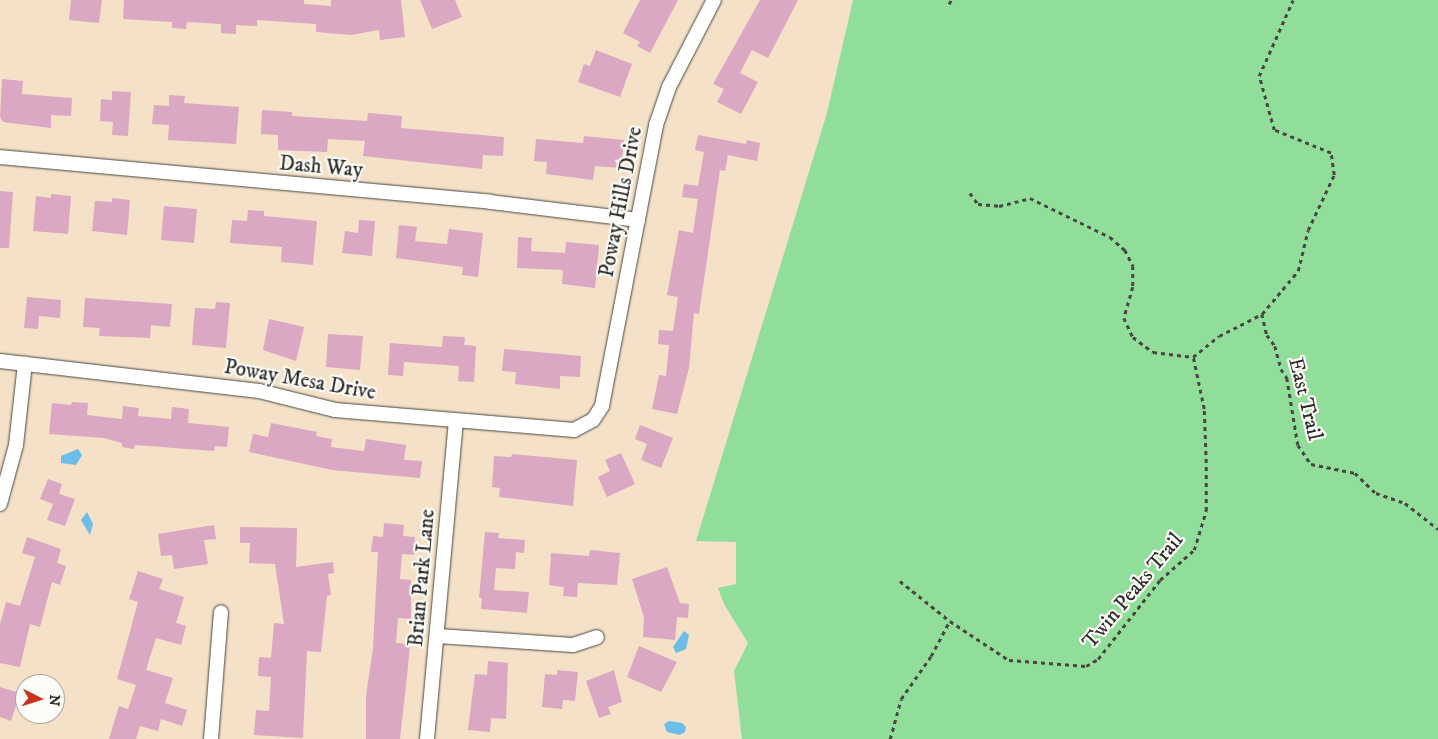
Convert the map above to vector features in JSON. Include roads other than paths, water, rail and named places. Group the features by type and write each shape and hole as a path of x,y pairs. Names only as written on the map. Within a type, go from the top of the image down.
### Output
{"street":[{"name":"Poway Hills Drive","path":"593,420 602,406 656,125 669,87 714,0"},
{"name":"Dash Way","path":"0,157 490,202 638,220"},
{"name":"Poway Mesa Drive","path":"0,361 259,391 335,410 574,430 593,420"},
{"path":"0,504 16,445 25,363"},
{"name":"Brian Park Lane","path":"427,739 438,636 456,421"},
{"path":"211,739 221,612"},
{"path":"438,636 573,646 597,637"}],"water":[{"path":"78,449 82,455 76,465 61,463 61,456"},
{"path":"87,512 93,524 90,535 81,520"},
{"path":"684,631 689,635 686,649 676,653 673,647"},
{"path":"669,721 682,723 686,727 685,732 680,735 667,732 664,724"}]}
